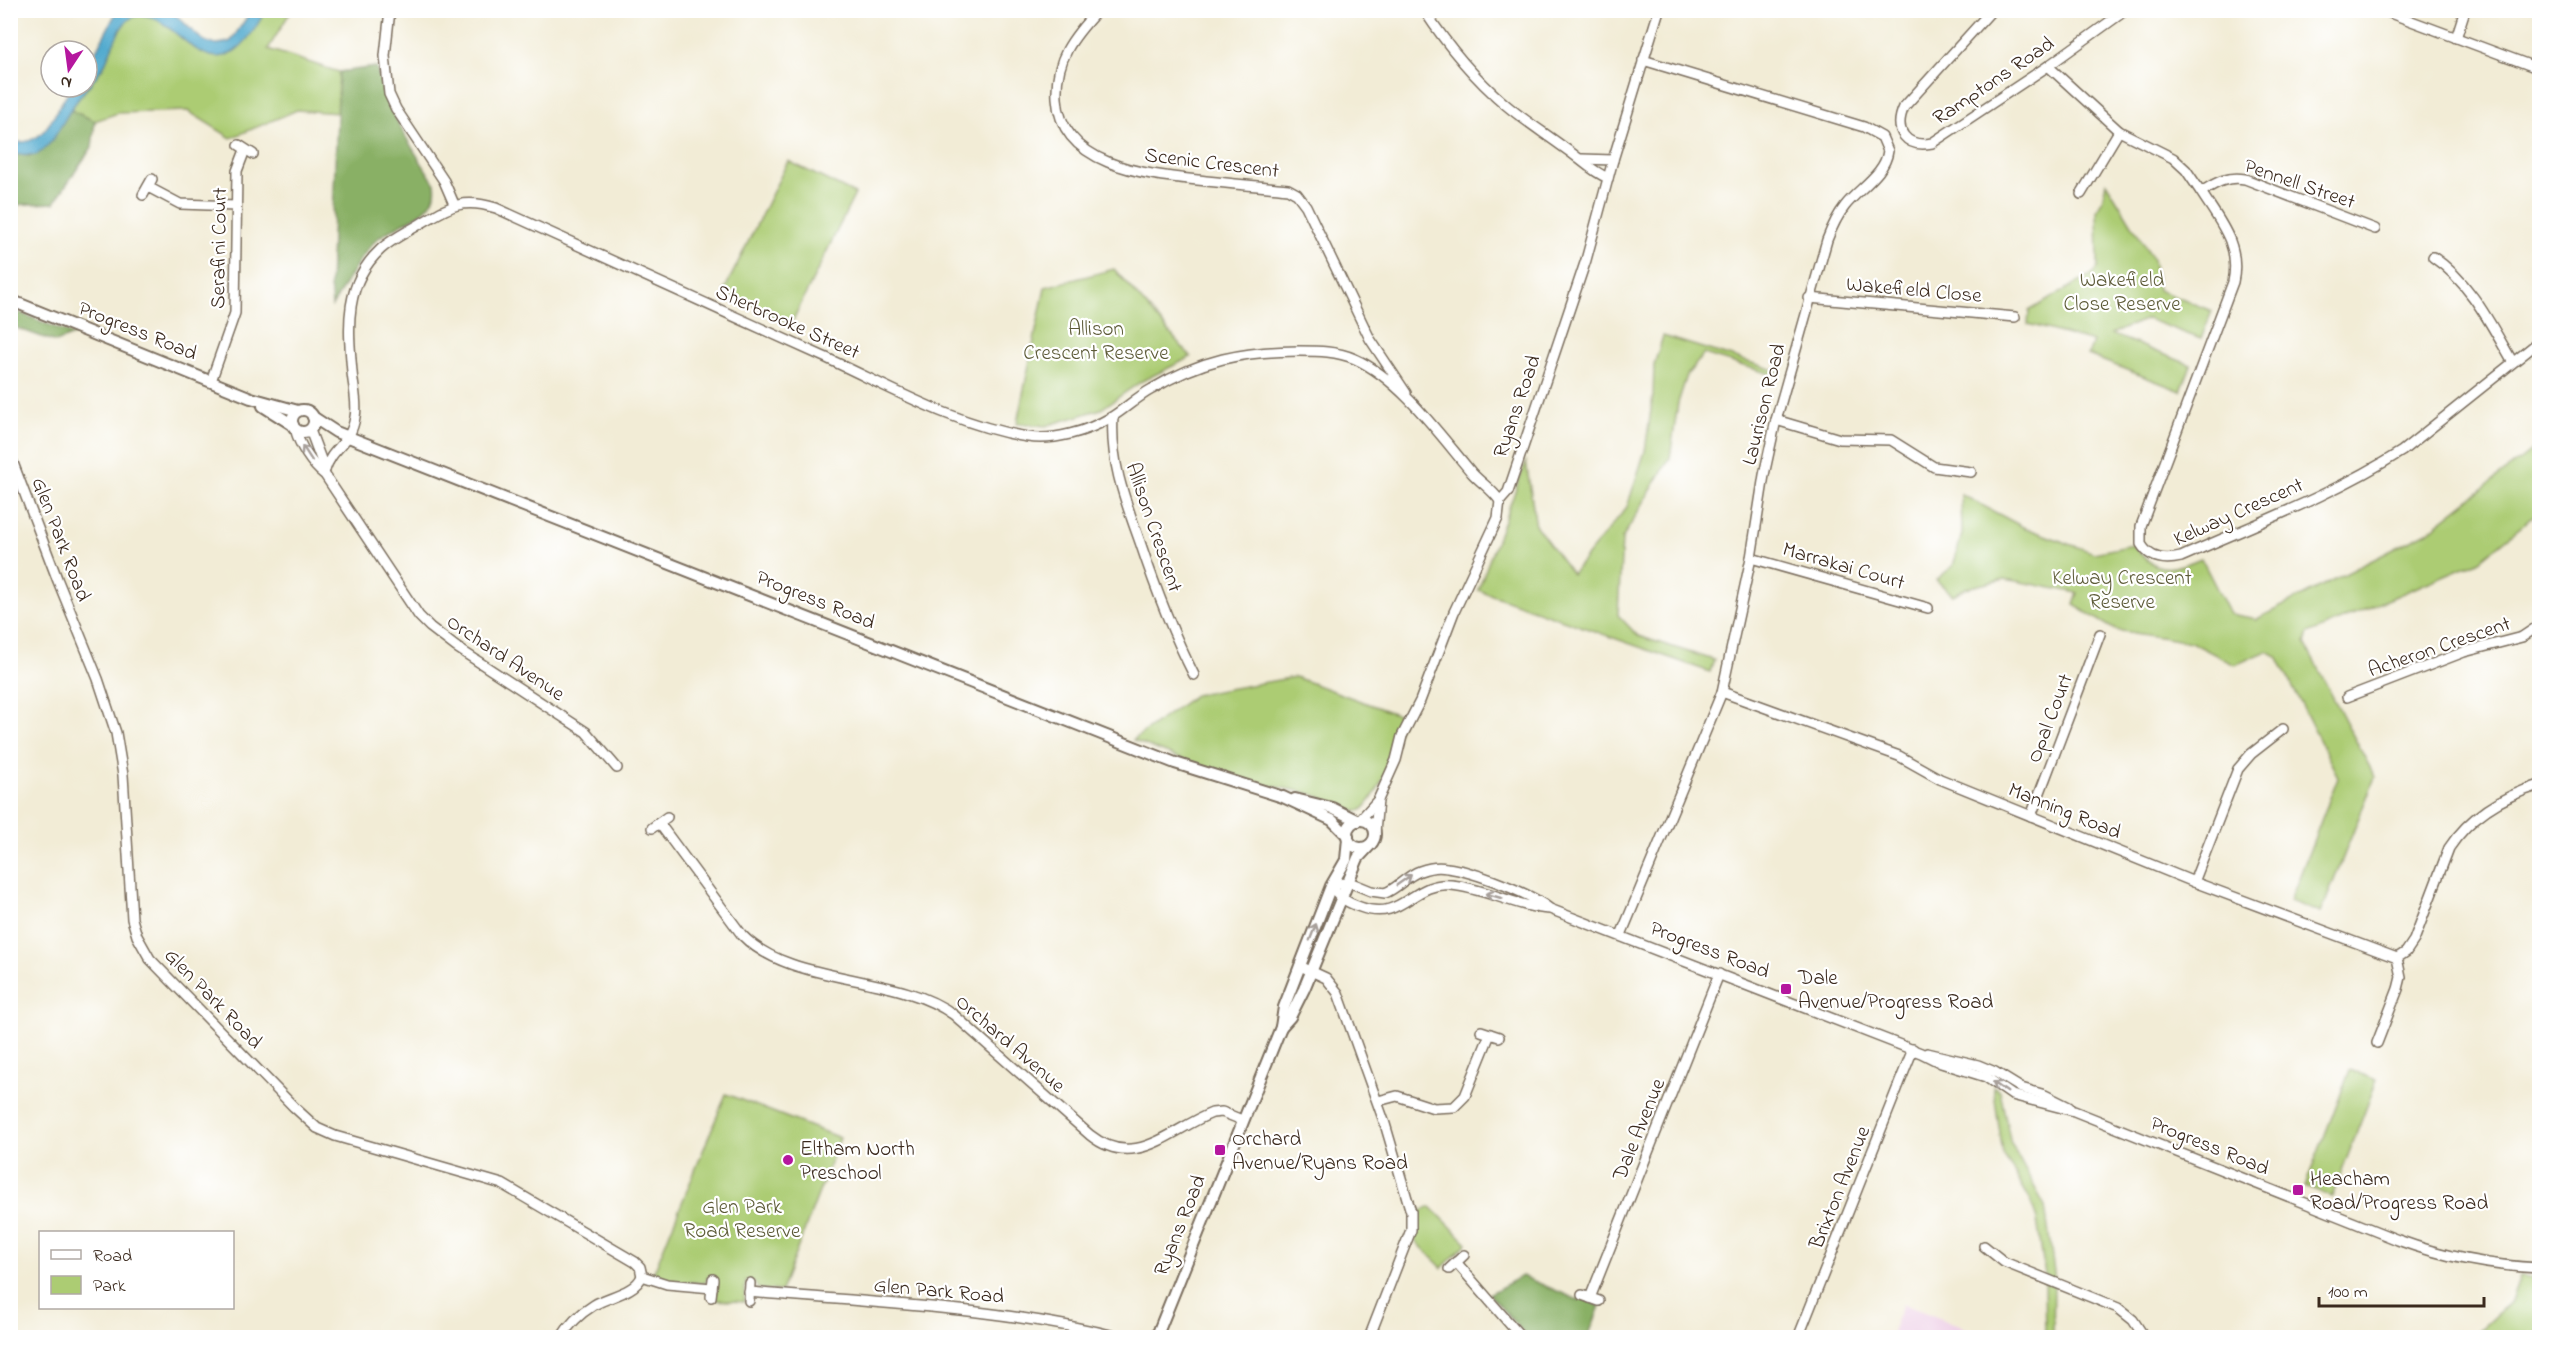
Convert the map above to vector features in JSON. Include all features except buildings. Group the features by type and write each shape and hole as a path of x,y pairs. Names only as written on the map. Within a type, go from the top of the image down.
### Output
{"street":[{"path":"325,473 333,452 350,436 356,413 348,317 358,284 372,259 382,248 454,204 444,182 396,109 389,94 385,56 390,10"},
{"name":"Scenic Crescent","path":"1098,10 1074,36 1063,54 1057,75 1058,109 1072,135 1083,148 1097,158 1136,172 1288,189 1296,194 1309,212 1370,339 1413,402"},
{"path":"1424,10 1444,39 1486,88 1508,107 1582,159 1594,172 1608,177"},
{"name":"Ryans Road","path":"1375,832 1378,800 1454,612 1498,518 1500,501 1508,492 1586,260 1608,177 1659,10"},
{"name":"Ramptons Road","path":"1992,10 1904,107 1899,123 1901,132 1907,139 1915,143 1932,142 2048,66 2126,10"},
{"path":"2382,10 2540,69"},
{"path":"2456,38 2465,10"},
{"name":"Laurison Road","path":"1621,935 1722,692 1751,558 1764,475 1776,420 1809,298 1834,221 1845,205 1884,166 1888,150 1876,132 1864,127 1643,60"},
{"path":"2048,66 2119,131 2173,158 2186,170 2201,192"},
{"path":"2081,194 2119,131"},
{"name":"Serafini Court","path":"211,381 235,313 238,165 246,150"},
{"path":"1582,159 1613,160"},
{"name":"Pennell Street","path":"2201,192 2221,180 2245,179 2375,229"},
{"path":"148,187 180,204 236,206"},
{"name":"Kelway Crescent","path":"2201,192 2228,235 2236,258 2236,269 2141,526 2141,544 2153,556 2164,560 2181,557 2330,490 2383,463 2402,451 2512,361 2540,341"},
{"name":"Sherbrooke Street","path":"454,204 469,202 495,208 954,418 1039,438 1078,431 1113,417"},
{"path":"2433,257 2451,269 2464,284 2512,361"},
{"name":"Wakefield Close","path":"1809,298 2015,317"},
{"name":"Progress Road","path":"10,300 251,398 298,411"},
{"path":"1113,417 1146,392 1195,366 1238,354 1325,351 1348,356 1370,368 1413,402 1476,477 1491,488 1500,501"},
{"name":"Progress Road","path":"251,398 294,427"},
{"path":"305,410 313,417 314,423 310,429 303,432 294,427 293,416 298,411 305,410"},
{"name":"Progress Road","path":"313,417 336,432"},
{"name":"Allison Crescent","path":"1113,417 1111,441 1118,480 1156,589 1194,675"},
{"path":"1776,420 1840,439 1891,440 1934,467 1971,472"},
{"name":"Orchard Avenue","path":"294,427 306,451 325,473 414,609 430,627 456,647 586,732 617,768"},
{"name":"Progress Road","path":"310,429 350,436 1175,763 1283,797 1322,805 1359,821"},
{"name":"Orchard Avenue","path":"310,429 325,473"},
{"name":"Glen Park Road","path":"10,455 113,722 123,775 132,919 137,936 150,959 317,1128 335,1136 501,1184 635,1262 640,1267 642,1276"},
{"name":"Marrakai Court","path":"1751,558 1928,608"},
{"name":"Acheron Crescent","path":"2347,697 2464,652 2522,637 2540,625"},
{"name":"Opal Court","path":"2031,816 2100,634"},
{"name":"Manning Road","path":"1722,692 1899,756 1940,779 2031,816 2194,882 2397,958"},
{"path":"2194,882 2238,769 2252,754 2283,729"},
{"path":"2377,1043 2401,977 2397,958 2406,952 2414,940 2449,848 2458,835 2482,812 2540,784"},
{"name":"Progress Road","path":"1283,797 1332,820 1348,837"},
{"name":"Ryans Road","path":"1359,821 1378,800"},
{"path":"1359,821 1368,822 1375,832 1371,844 1359,848 1352,844 1348,837 1350,826 1359,821"},
{"name":"Orchard Avenue","path":"660,822 742,935 756,948 786,962 938,1004 954,1015 1104,1146 1122,1151 1140,1149 1212,1113 1222,1112 1242,1120"},
{"name":"Ryans Road","path":"1281,1027 1284,1007 1331,886 1346,860 1348,837"},
{"name":"Ryans Road","path":"1156,1338 1281,1027 1293,1011 1312,970 1358,858 1371,844"},
{"name":"Progress Road","path":"1348,882 1371,891 1385,893 1411,875 1427,869 1445,867 1467,872 1532,897 1551,909"},
{"path":"1341,900 1331,886 1348,882"},
{"name":"Progress Road","path":"1341,900 1365,909 1382,912 1399,906 1428,888 1448,884 1551,909 1917,1051 1948,1066 1981,1074 2019,1097 2074,1111 2417,1247 2478,1262 2540,1268"},
{"path":"1300,966 1326,978 1338,993 1378,1101 1409,1202 1412,1221 1369,1338"},
{"name":"Dale Avenue","path":"1591,1298 1719,974"},
{"path":"1378,1101 1397,1096 1441,1110 1454,1107 1465,1096 1490,1034"},
{"name":"Brixton Avenue","path":"1798,1338 1917,1051"},
{"path":"1984,1246 2004,1262 2118,1308 2133,1320 2145,1338"},
{"path":"1464,1255 1453,1265 1522,1338"},
{"path":"561,1338 587,1310 609,1297 635,1287 642,1276 667,1284 712,1288"},
{"name":"Glen Park Road","path":"749,1292 999,1313 1072,1325 1123,1338"}],"shaded area":[{"path":"1903,1304 1988,1337 1890,1337"}],"green space":[{"path":"123,11 156,11 195,39 225,49 259,11 291,11 268,49 339,72 338,113 297,110 231,138 188,111 118,113 95,121 70,110 78,99 99,99 99,62"},
{"path":"376,67 394,114 435,184 435,195 424,211 376,240 358,263 332,306 330,285 339,72"},
{"path":"70,110 95,121 92,147 54,203 11,205 10,154 29,156 48,145"},
{"path":"788,161 855,194 791,324 724,291"},
{"name":"Wakefield Close Reserve","path":"2106,182 2153,259 2158,290 2212,311 2201,339 2147,319 2111,334 2191,365 2181,391 2088,355 2093,342 2028,324 2029,311 2091,275 2098,267 2097,210 2102,201"},
{"name":"Allison Crescent Reserve","path":"1114,269 1191,357 1142,381 1101,409 1046,426 1017,423 1045,287"},
{"path":"11,309 74,335 56,342 11,326"},
{"path":"1663,336 1778,371 1777,376 1704,354 1687,375 1678,403 1670,458 1622,539 1618,615 1638,636 1714,660 1710,672 1478,590 1526,462 1536,526 1572,574 1627,507 1645,451 1653,396 1654,365"},
{"name":"Kelway Crescent Reserve","path":"2539,445 2539,512 2480,560 2308,634 2305,644 2375,777 2321,913 2290,901 2338,777 2277,656 2267,651 2235,665 2191,642 2115,630 2074,605 2078,593 2005,579 1966,588 1953,595 1936,580 1953,566 1962,534 1961,494 2023,527 2094,553 2133,545 2148,561 2164,567 2181,566 2201,558 2230,614 2257,619 2427,532"},
{"path":"1295,677 1404,717 1384,776 1371,800 1362,810 1350,811 1315,795 1232,777 1133,740 1195,695"},
{"path":"2350,1070 2377,1080 2332,1197 2305,1186"},
{"path":"1993,1086 2000,1091 2011,1144 2045,1206 2055,1279 2045,1275 2037,1220 2031,1201 2003,1154"},
{"name":"Glen Park Road Reserve","path":"726,1094 840,1138 781,1291 758,1289 754,1282 746,1281 744,1302 716,1300 717,1278 708,1277 705,1283 669,1281 653,1274"},
{"path":"1431,1207 1467,1243 1442,1268 1413,1238 1416,1213"},
{"path":"1522,1276 1578,1300 1580,1297 1600,1306 1588,1337 1527,1337 1489,1294"},
{"path":"2520,1276 2539,1278 2539,1337 2472,1337 2511,1301"},
{"path":"2044,1282 2054,1286 2053,1337 2045,1337"}],"water":[{"path":"165,10 181,19 202,39 219,44 231,41 251,11 265,11 245,42 227,55 210,56 194,48 164,24 149,16 133,17 123,25 99,73 99,45 117,11"},
{"path":"63,99 78,99 57,134 42,151 36,155 11,154 11,142 33,139 48,125"}],"place":[{"name":"Dale Avenue/Progress Road","path":"1786,989"},
{"name":"Orchard Avenue/Ryans Road","path":"1220,1150"},
{"name":"Eltham North Preschool","path":"788,1160"},
{"name":"Heacham Road/Progress Road","path":"2298,1190"}]}
